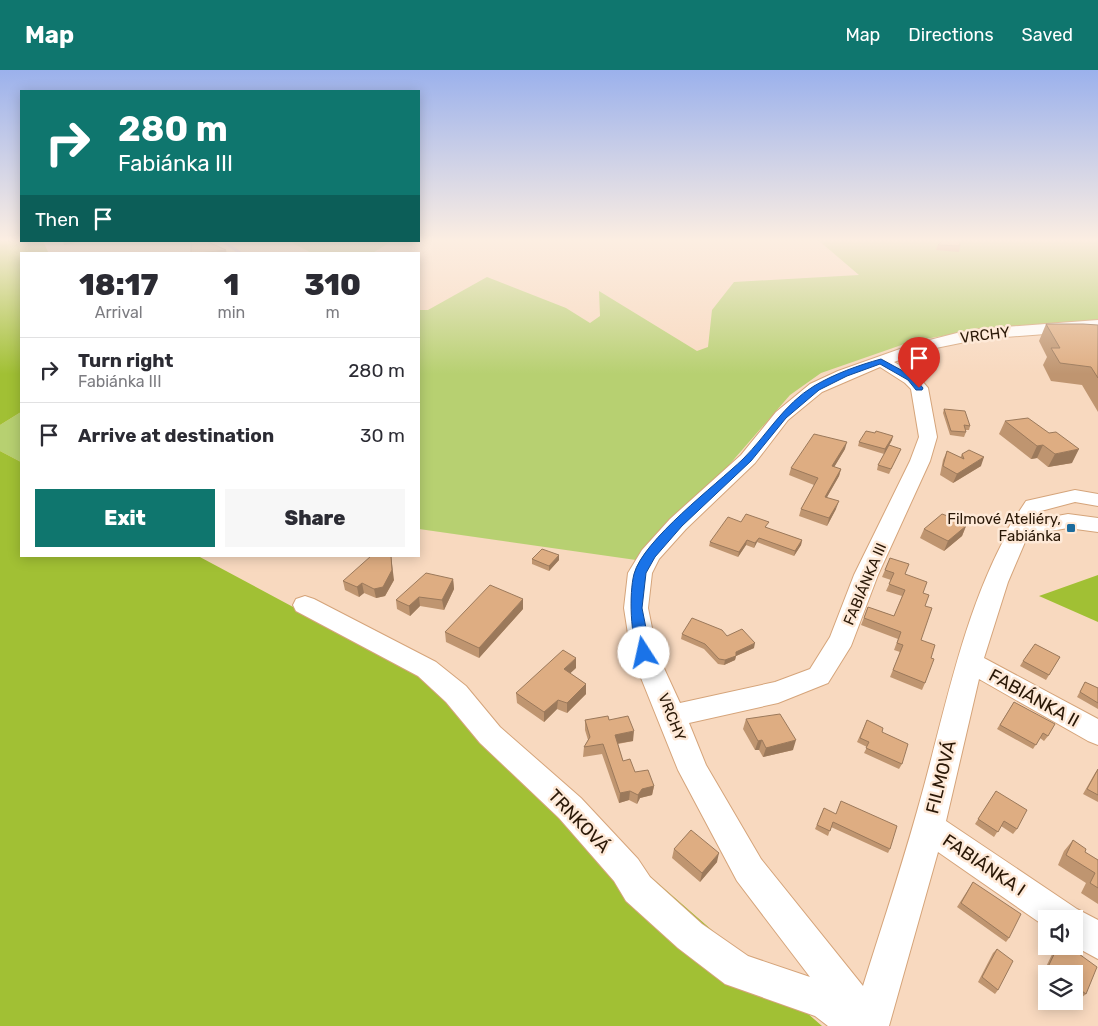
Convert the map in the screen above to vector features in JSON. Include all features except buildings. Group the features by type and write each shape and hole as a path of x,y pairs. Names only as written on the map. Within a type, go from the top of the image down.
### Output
{"street":[{"name":"VRCHY","path":"866,1026 749,870 693,770 644,653 636,608 640,573 650,555 678,524 748,459 782,416 816,388 844,375 920,347 972,336 1098,325"},
{"name":"FABIÁNKA III","path":"672,716 778,692 819,676 842,639 866,575 920,461 928,437 919,388 911,379 881,361"},
{"name":"FILMOVÁ","path":"866,1026 929,828 970,662 991,594 1018,530 1033,506 1075,496 1098,500"},
{"path":"1018,530 1068,521 1098,525"},
{"name":"TRNKOVÁ","path":"305,605 427,669 456,694 490,734 570,808 626,870 638,890 690,936 738,971 826,1001 866,1026"},
{"name":"FABIÁNKA II","path":"970,662 1098,733"},
{"name":"FABIÁNKA I","path":"929,828 1051,910"},
{"path":"1083,931 1098,942"}],"green space":[{"path":"0,285 20,285 20,413 0,425"},
{"path":"473,285 506,285 566,308 590,323 600,316 599,291 697,351 708,347 712,310 732,285 1098,285 1098,320 954,334 913,341 821,373 790,395 729,465 636,560 420,529 420,310 428,310"},
{"path":"20,413 20,461 0,451 0,425"},
{"path":"0,451 20,461 20,557 200,557 418,674 822,1026 0,1026"},
{"path":"1098,575 1098,622 1039,596"}],"place":[{"name":"Filmové Ateliéry, Fabiánka","path":"1071,528"}],"route":[{"path":"644,653 636,608 640,573 650,555 678,524 748,459 782,416 816,388 881,361 911,379 919,388"}]}
